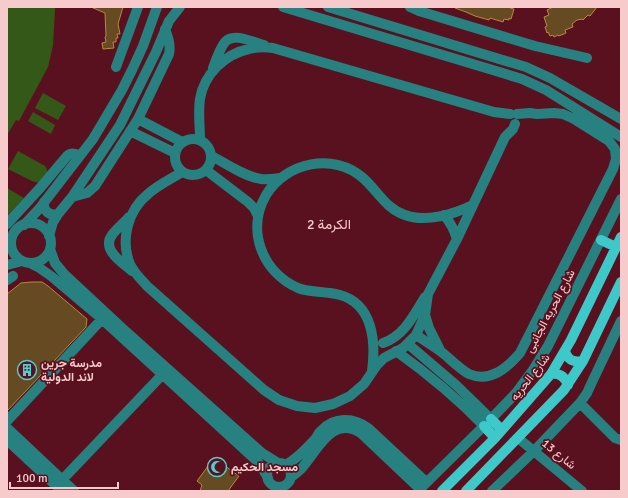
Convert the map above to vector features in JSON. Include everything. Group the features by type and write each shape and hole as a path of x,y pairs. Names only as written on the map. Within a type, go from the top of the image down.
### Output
{"main road":[{"name":"شارع الحريه","path":"442,491 495,438 551,374 565,351 621,237"},
{"path":"601,240 616,247"},
{"path":"466,491 568,385 620,287"},
{"path":"565,351 567,357 571,361 582,361"},
{"path":"551,374 562,376 568,385"},
{"path":"488,422 502,430"},
{"path":"488,422 495,438"}],"street":[{"path":"116,67 138,7"},
{"path":"157,7 142,46 122,90 93,139 34,215 24,225 17,229 10,238 12,248 15,256 38,267 51,276 102,319 120,332 233,433 261,466 268,484"},
{"path":"283,7 522,79 557,97 621,137"},
{"path":"410,7 534,46 587,58"},
{"path":"335,8 355,11 526,67 550,78 621,119"},
{"path":"49,236 58,214 72,197 120,125 156,52 174,9"},
{"path":"72,197 87,193 93,189 138,120 169,54 170,42 165,29"},
{"path":"200,140 200,98 222,46 229,38 234,37 494,112 513,119 531,118 537,114 563,114 574,119 609,141 615,149 616,159 520,353 511,364 496,374 488,376 478,376 468,373 441,352 416,327"},
{"path":"235,53 240,38"},
{"path":"222,46 235,53"},
{"path":"208,79 222,62 235,53 250,48 274,48"},
{"path":"182,172 148,194 140,202 111,236 109,240 110,251 264,390 279,400 297,406 315,408 333,404 350,396 364,384 377,365 384,358 408,344 428,294 457,239 505,137 513,129 513,119"},
{"path":"138,120 182,142"},
{"path":"130,131 175,153"},
{"path":"191,139 200,140 205,142 208,146 212,156 206,170 192,176 182,172 177,167 175,153 182,142 191,139"},
{"path":"7,224 46,182 66,156 73,153 80,156"},
{"path":"212,156 260,179 280,178"},
{"path":"372,373 374,359 373,333 368,320 361,309 352,301 341,295 312,292 299,288 277,274 267,262 260,248 257,232 258,216 262,202 270,189 280,178 295,168 312,164 330,163 347,168 362,177 393,209 414,218 431,218 454,213 473,205"},
{"path":"206,170 248,202 254,208 258,216"},
{"name":"شارع الحريه الجانبى","path":"421,487 516,393 533,370 548,346 621,199"},
{"path":"44,202 44,208 47,212 52,215 58,214"},
{"path":"133,212 125,238 126,251 130,264 138,276"},
{"path":"444,215 450,222 457,239"},
{"path":"24,225 32,224 41,226 47,232 50,240 50,249 55,263 162,375 233,433 267,457 289,468 291,477"},
{"path":"111,236 125,238"},
{"path":"7,265 12,263 38,262 46,257 50,249"},
{"path":"114,255 126,251"},
{"path":"428,294 425,315 441,352"},
{"path":"383,343 390,341 402,332 416,327 425,315"},
{"path":"7,421 102,319"},
{"path":"492,491 534,451 587,393 621,321"},
{"path":"373,333 394,352 428,375 463,405 488,422"},
{"path":"408,344 456,385 488,422"},
{"path":"428,375 435,367"},
{"path":"62,480 162,375"},
{"path":"580,402 615,438 621,440"},
{"path":"268,484 268,472 273,465 282,464 296,458 309,446 322,430 330,424 340,420 351,420 361,423 365,431 421,487"},
{"path":"268,484 283,488 291,477 301,469 327,436 336,430 346,428 365,431"},
{"path":"9,436 62,480 68,490"},
{"path":"9,436 68,490"},
{"name":"شارع 13","path":"518,438 582,491"}],"green space":[{"path":"7,7 55,7 55,10 53,45 48,67 19,121 16,120 7,135"},
{"path":"43,93 66,106 58,120 35,108"},
{"path":"33,112 55,125 51,134 28,121"},
{"path":"18,151 45,166 48,172 39,183 8,169"},
{"path":"7,188 24,198 7,216"}],"building":[{"path":"91,7 123,7 118,24 120,34 117,34 118,38 116,38 116,42 113,42 114,48 103,49 102,43 106,42 105,13"},
{"path":"455,7 510,7 514,9 511,19 504,19 503,22 475,16"},
{"path":"553,7 597,7 590,16 588,15 583,20 577,20 572,24 573,27 565,30 566,33 554,37 553,35 550,36 548,32 547,33 545,27 547,26 544,17 549,15 547,10"},
{"name":"مدرسة جرين لاند الدولية","path":"42,282 48,286 87,319 86,327 7,411 7,294 21,283"},
{"name":"مسجد الحكيم","path":"214,458 239,476 228,491 200,491 202,485 197,481"}],"place":[{"name":"مدرسة جرين لاند الدولية","path":"27,370"},
{"name":"مسجد الحكيم","path":"217,467"}],"district":[{"name":"الكرمة 2","path":"329,224"}]}
